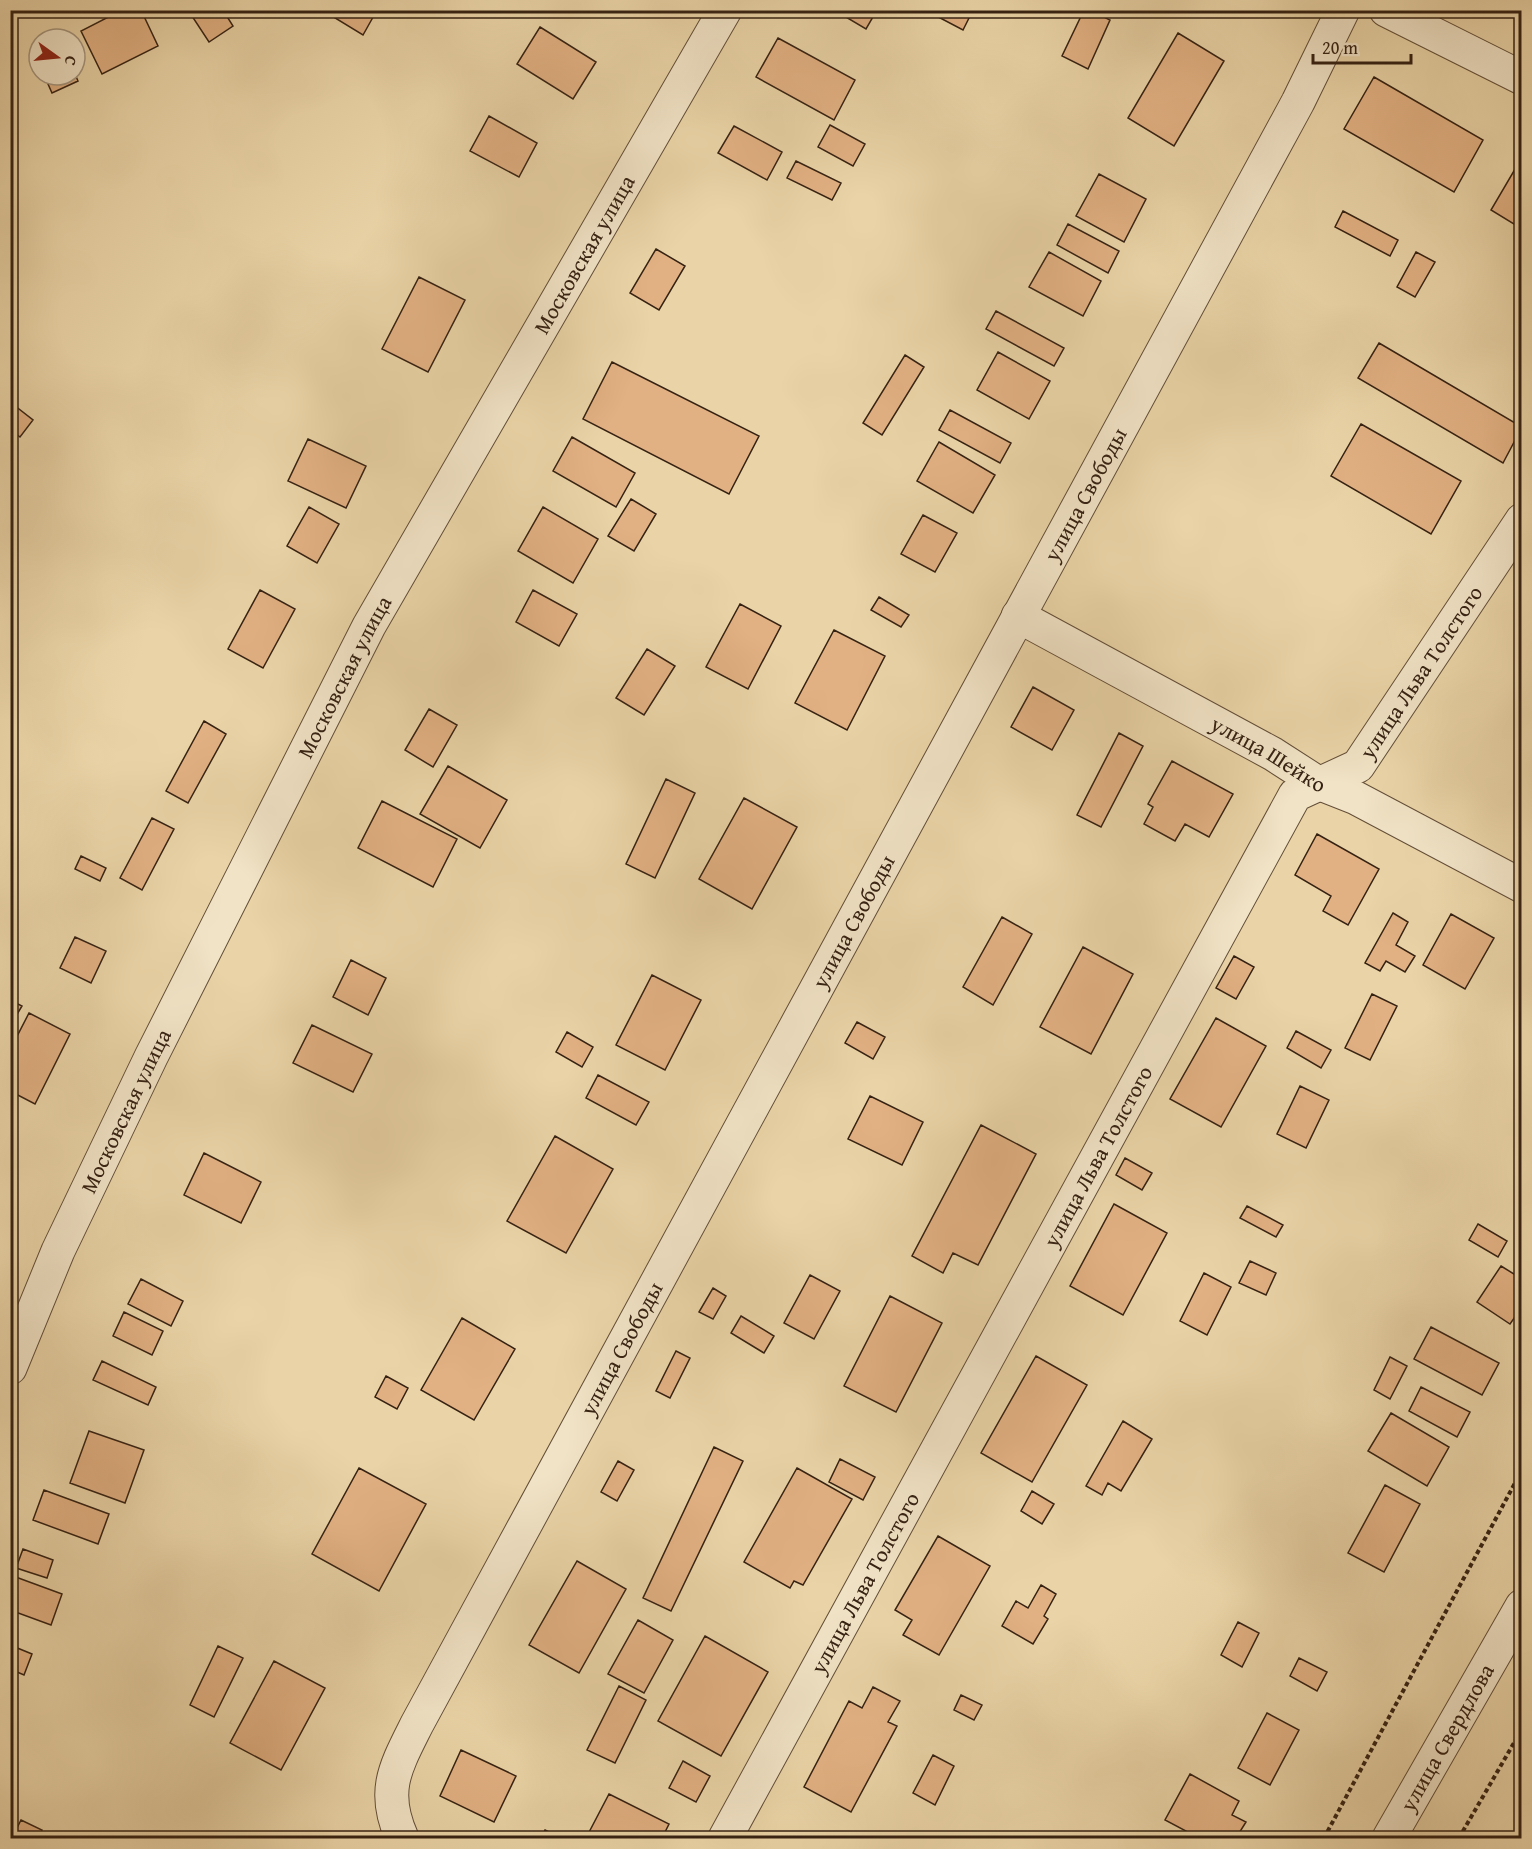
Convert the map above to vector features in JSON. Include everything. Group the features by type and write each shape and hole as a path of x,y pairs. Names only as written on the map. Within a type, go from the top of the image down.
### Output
{"street":[{"name":"Московская улица","path":"10,1368 58,1251 146,1068 369,626 725,10"},
{"name":"улица Свободы","path":"402,1839 390,1806 397,1767 417,1724 1298,102 1343,10"},
{"path":"1386,10 1521,78"},
{"name":"улица Льва Толстого","path":"725,1839 1295,795 1358,766 1521,520"},
{"name":"улица Шейко","path":"1018,616 1273,754 1318,783 1356,798 1521,886"},
{"name":"улица Свердлова","path":"1389,1839 1521,1606"}],"path":[{"path":"1324,1839 1521,1470"},
{"path":"1459,1839 1521,1729"}],"building":[{"path":"122,10 141,10 158,46 102,74 87,43 87,28"},
{"path":"188,10 223,10 233,26 209,42"},
{"path":"322,10 377,10 363,35"},
{"path":"834,10 877,10 866,29"},
{"path":"925,10 973,10 963,30"},
{"path":"1084,10 1090,10 1110,20 1088,69 1062,56"},
{"path":"540,27 596,62 573,99 517,64"},
{"path":"1178,33 1224,61 1174,146 1128,118"},
{"path":"778,38 855,80 834,120 756,77"},
{"path":"1374,77 1483,140 1454,192 1344,129"},
{"path":"49,87 65,87 52,93"},
{"path":"489,116 537,143 519,177 470,151"},
{"path":"830,125 865,144 853,166 818,147"},
{"path":"734,126 782,152 767,180 718,153"},
{"path":"796,161 841,183 832,200 787,178"},
{"path":"1518,164 1522,166 1522,229 1491,210"},
{"path":"1099,174 1146,199 1124,242 1076,216"},
{"path":"1343,211 1398,240 1390,256 1335,227"},
{"path":"1068,224 1119,251 1108,273 1057,245"},
{"path":"656,249 685,266 659,310 630,293"},
{"path":"1049,252 1101,281 1083,316 1029,287"},
{"path":"1416,252 1435,262 1415,297 1397,287"},
{"path":"419,277 465,300 428,372 382,349"},
{"path":"996,311 1064,348 1054,366 986,329"},
{"path":"1379,343 1522,427 1503,463 1358,378"},
{"path":"998,352 1050,381 1029,419 977,390"},
{"path":"905,355 924,367 882,435 863,423"},
{"path":"612,362 759,436 729,494 583,419"},
{"path":"10,402 33,420 20,437 10,429"},
{"path":"950,410 1011,443 1000,463 939,430"},
{"path":"1361,424 1461,481 1431,534 1331,476"},
{"path":"572,437 635,473 616,507 553,471"},
{"path":"308,439 366,466 346,508 288,481"},
{"path":"939,442 995,475 973,513 917,481"},
{"path":"631,499 656,514 634,551 608,536"},
{"path":"309,507 339,524 317,563 287,546"},
{"path":"543,507 598,539 573,583 518,551"},
{"path":"923,515 957,533 935,572 901,554"},
{"path":"260,590 295,609 263,668 228,649"},
{"path":"533,590 577,614 559,646 516,622"},
{"path":"879,597 909,615 901,627 871,610"},
{"path":"740,604 781,626 748,689 706,667"},
{"path":"834,630 885,656 847,730 795,703"},
{"path":"647,649 675,666 644,715 616,698"},
{"path":"1033,687 1074,710 1052,750 1011,727"},
{"path":"429,709 457,725 433,767 405,750"},
{"path":"204,721 226,734 188,803 166,791"},
{"path":"1119,733 1143,746 1101,827 1077,815"},
{"path":"1172,761 1233,794 1209,837 1185,824 1175,841 1144,824 1153,807 1148,804"},
{"path":"448,766 507,800 480,848 420,814"},
{"path":"666,779 695,793 655,878 626,864"},
{"path":"744,798 797,827 752,909 699,879"},
{"path":"382,801 457,839 433,887 358,848"},
{"path":"152,818 174,829 142,890 120,878"},
{"path":"1317,834 1379,869 1348,925 1323,911 1331,896 1295,875"},
{"path":"81,856 106,868 100,881 75,869"},
{"path":"1393,913 1408,922 1396,945 1415,956 1405,972 1386,961 1380,971 1365,963"},
{"path":"1451,914 1494,938 1465,989 1423,965"},
{"path":"1002,917 1032,934 993,1005 963,987"},
{"path":"75,937 106,951 91,983 60,968"},
{"path":"1083,947 1133,974 1091,1054 1040,1027"},
{"path":"1234,956 1254,967 1236,999 1216,988"},
{"path":"351,960 386,978 368,1015 333,997"},
{"path":"652,975 701,1000 665,1070 616,1045"},
{"path":"1372,994 1397,1006 1370,1060 1345,1048"},
{"path":"10,1000 22,1006 10,1026"},
{"path":"29,1013 70,1034 35,1104 10,1091 10,1050"},
{"path":"1216,1018 1266,1046 1221,1127 1170,1099"},
{"path":"857,1022 885,1037 873,1059 845,1043"},
{"path":"312,1025 372,1054 353,1092 293,1063"},
{"path":"1296,1031 1331,1050 1321,1068 1287,1048"},
{"path":"567,1032 593,1047 582,1067 556,1052"},
{"path":"598,1075 649,1102 636,1125 586,1098"},
{"path":"1300,1086 1329,1100 1306,1148 1277,1134"},
{"path":"870,1096 923,1122 902,1165 848,1139"},
{"path":"981,1125 1036,1154 978,1265 953,1253 943,1273 912,1256"},
{"path":"555,1136 613,1169 566,1253 507,1221"},
{"path":"204,1153 261,1182 241,1223 184,1195"},
{"path":"1125,1158 1152,1173 1142,1190 1116,1175"},
{"path":"1114,1204 1167,1233 1123,1315 1070,1286"},
{"path":"1247,1206 1283,1225 1276,1237 1240,1218"},
{"path":"1478,1224 1507,1241 1498,1257 1469,1240"},
{"path":"1250,1261 1276,1273 1266,1295 1239,1283"},
{"path":"1501,1266 1522,1279 1522,1307 1510,1324 1477,1302"},
{"path":"1204,1273 1231,1287 1207,1335 1180,1321"},
{"path":"810,1275 840,1291 814,1339 784,1323"},
{"path":"141,1279 183,1301 171,1326 128,1304"},
{"path":"713,1288 726,1296 713,1319 699,1312"},
{"path":"890,1296 942,1323 896,1412 844,1386"},
{"path":"124,1312 163,1331 152,1355 113,1336"},
{"path":"741,1316 774,1336 764,1353 731,1333"},
{"path":"462,1318 515,1349 474,1420 421,1390"},
{"path":"1431,1327 1499,1363 1482,1395 1414,1359"},
{"path":"676,1351 690,1358 670,1398 656,1391"},
{"path":"1036,1356 1087,1385 1032,1482 981,1453"},
{"path":"1390,1357 1407,1366 1390,1399 1374,1390"},
{"path":"102,1361 156,1387 148,1405 93,1380"},
{"path":"386,1376 408,1388 397,1409 375,1397"},
{"path":"1421,1387 1470,1412 1457,1437 1409,1411"},
{"path":"1391,1413 1449,1447 1427,1486 1368,1451"},
{"path":"1123,1421 1152,1439 1121,1491 1108,1483 1102,1495 1086,1486"},
{"path":"89,1431 144,1450 125,1503 70,1483"},
{"path":"714,1447 743,1461 671,1611 643,1598"},
{"path":"840,1459 875,1477 863,1500 829,1482"},
{"path":"618,1461 634,1470 617,1501 601,1492"},
{"path":"359,1468 426,1504 379,1591 312,1554"},
{"path":"797,1468 852,1499 803,1585 794,1581 790,1588 744,1562"},
{"path":"1385,1485 1420,1504 1384,1572 1348,1553"},
{"path":"44,1490 109,1514 98,1544 33,1520"},
{"path":"1032,1491 1054,1504 1042,1524 1021,1511"},
{"path":"938,1536 990,1566 939,1655 903,1635 912,1620 895,1610"},
{"path":"23,1549 53,1560 47,1578 16,1568"},
{"path":"577,1561 626,1589 579,1673 529,1645"},
{"path":"13,1576 62,1594 51,1625 10,1610"},
{"path":"1041,1585 1056,1594 1044,1616 1048,1619 1033,1644 1002,1626 1016,1601 1028,1608"},
{"path":"638,1620 673,1640 644,1693 608,1674"},
{"path":"1238,1622 1259,1633 1242,1667 1221,1655"},
{"path":"705,1636 768,1672 721,1756 658,1721"},
{"path":"10,1645 32,1654 24,1675 10,1669"},
{"path":"218,1646 243,1658 214,1717 190,1705"},
{"path":"1299,1658 1327,1672 1317,1691 1290,1676"},
{"path":"274,1661 325,1688 281,1770 230,1743"},
{"path":"619,1686 646,1700 615,1763 587,1750"},
{"path":"873,1687 900,1701 888,1722 897,1726 851,1812 804,1787 849,1701 862,1708"},
{"path":"961,1695 982,1705 974,1720 954,1710"},
{"path":"1267,1713 1299,1730 1270,1785 1238,1768"},
{"path":"461,1750 516,1776 494,1822 440,1796"},
{"path":"933,1755 954,1766 935,1805 913,1793"},
{"path":"683,1761 710,1776 696,1802 669,1788"},
{"path":"1190,1774 1239,1801 1232,1815 1246,1822 1236,1838 1199,1838 1165,1820"},
{"path":"609,1794 669,1824 662,1838 586,1838"},
{"path":"21,1820 42,1830 38,1838 12,1838"},
{"path":"545,1830 561,1838 541,1838"}]}
